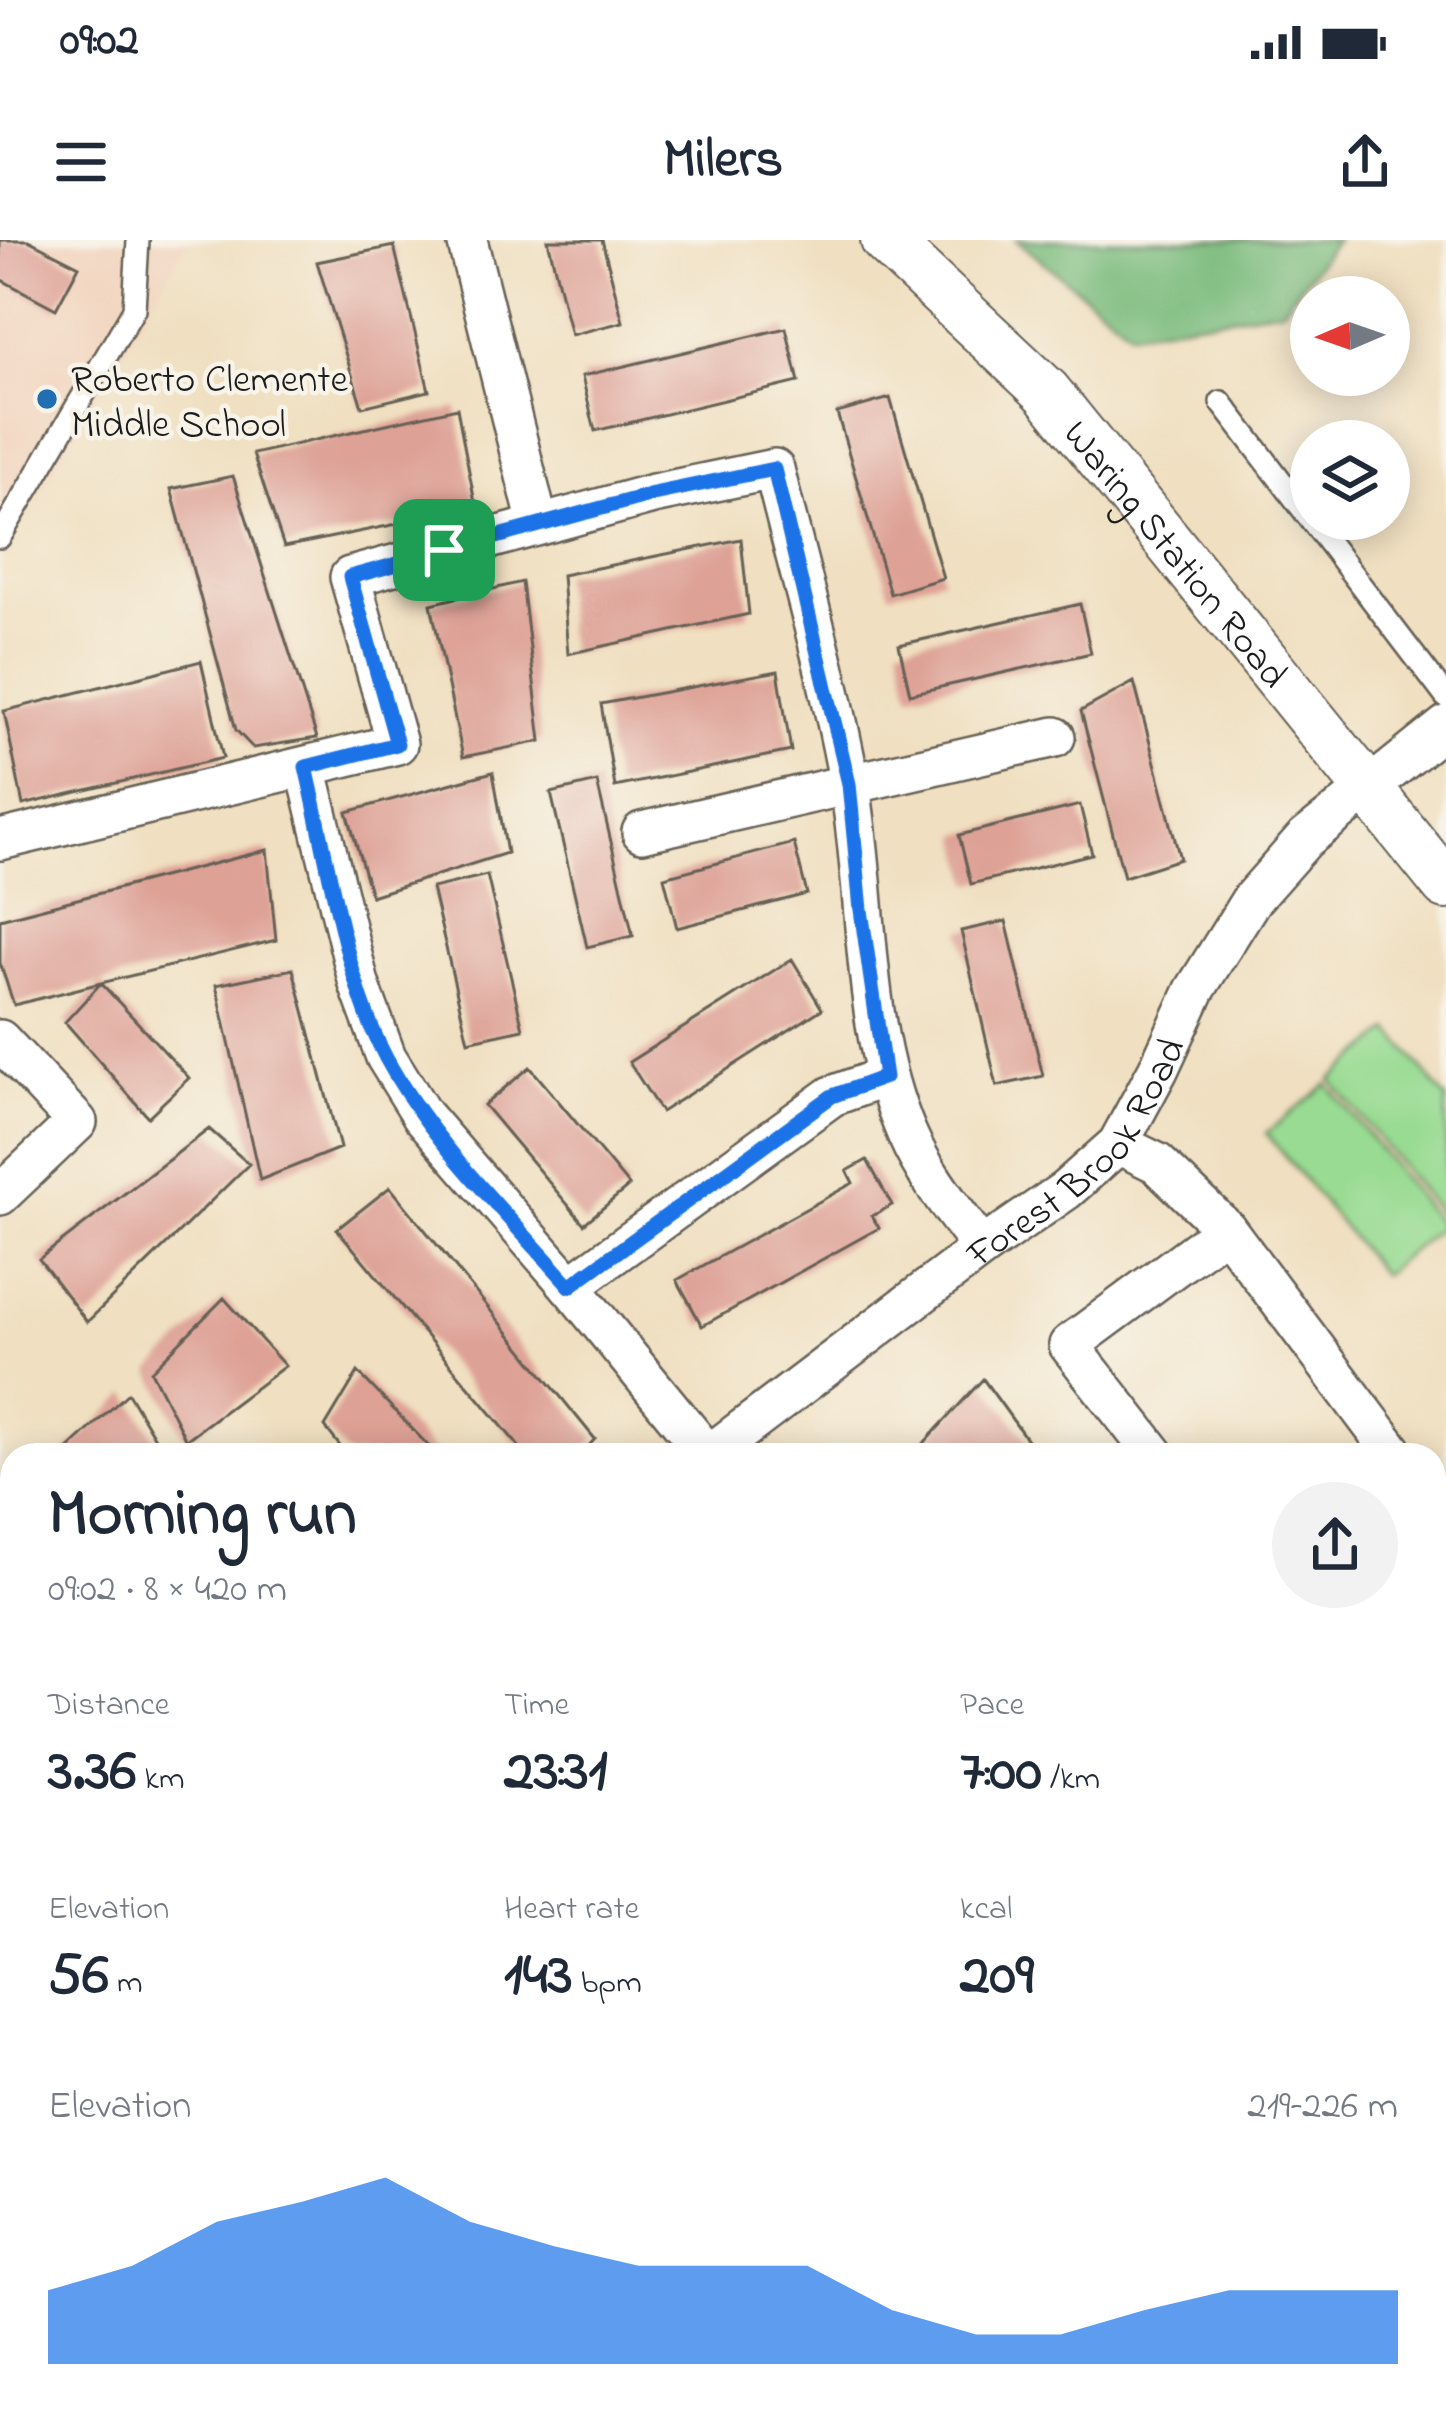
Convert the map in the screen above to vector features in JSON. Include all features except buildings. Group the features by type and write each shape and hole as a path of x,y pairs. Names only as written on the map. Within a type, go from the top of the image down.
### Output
{"street":[{"path":"467,240 538,524"},
{"name":"Waring Station Road","path":"885,240 1047,392 1446,884"},
{"path":"0,840 397,744 350,577 538,524 774,469 849,784 885,1077 932,1182 982,1248"},
{"name":"Forest Brook Road","path":"724,1443 1066,1190 1118,1144 1221,943 1251,900 1305,839 1446,726"},
{"path":"642,832 1055,736"},
{"path":"306,767 358,984 386,1058 422,1115 698,1443"},
{"path":"0,1195 77,1122 4,1052"},
{"path":"570,1286 832,1096 885,1077"},
{"path":"1118,1144 1157,1163 1226,1229 1386,1443"},
{"path":"1146,1443 1069,1345 1226,1229"}],"lane":[{"path":"0,537 134,309 139,240"},
{"path":"1221,402 1446,697"}],"shaded area":[{"name":"Roberto Clemente Middle School","path":"0,240 189,240 0,559"}],"green space":[{"path":"1016,240 1336,240 1308,276 1290,276 1290,299 1282,309 1131,332"},
{"path":"1391,1030 1446,1099 1446,1221 1331,1080"},
{"path":"1327,1084 1441,1226 1382,1275 1266,1133"}],"place":[{"name":"Roberto Clemente Middle School","path":"47,399"}],"route":[{"path":"774,469 849,784 885,1077 832,1096 570,1286 422,1115 386,1058 358,984 306,767 397,744 350,577 444,550 653,494 774,469"}]}
